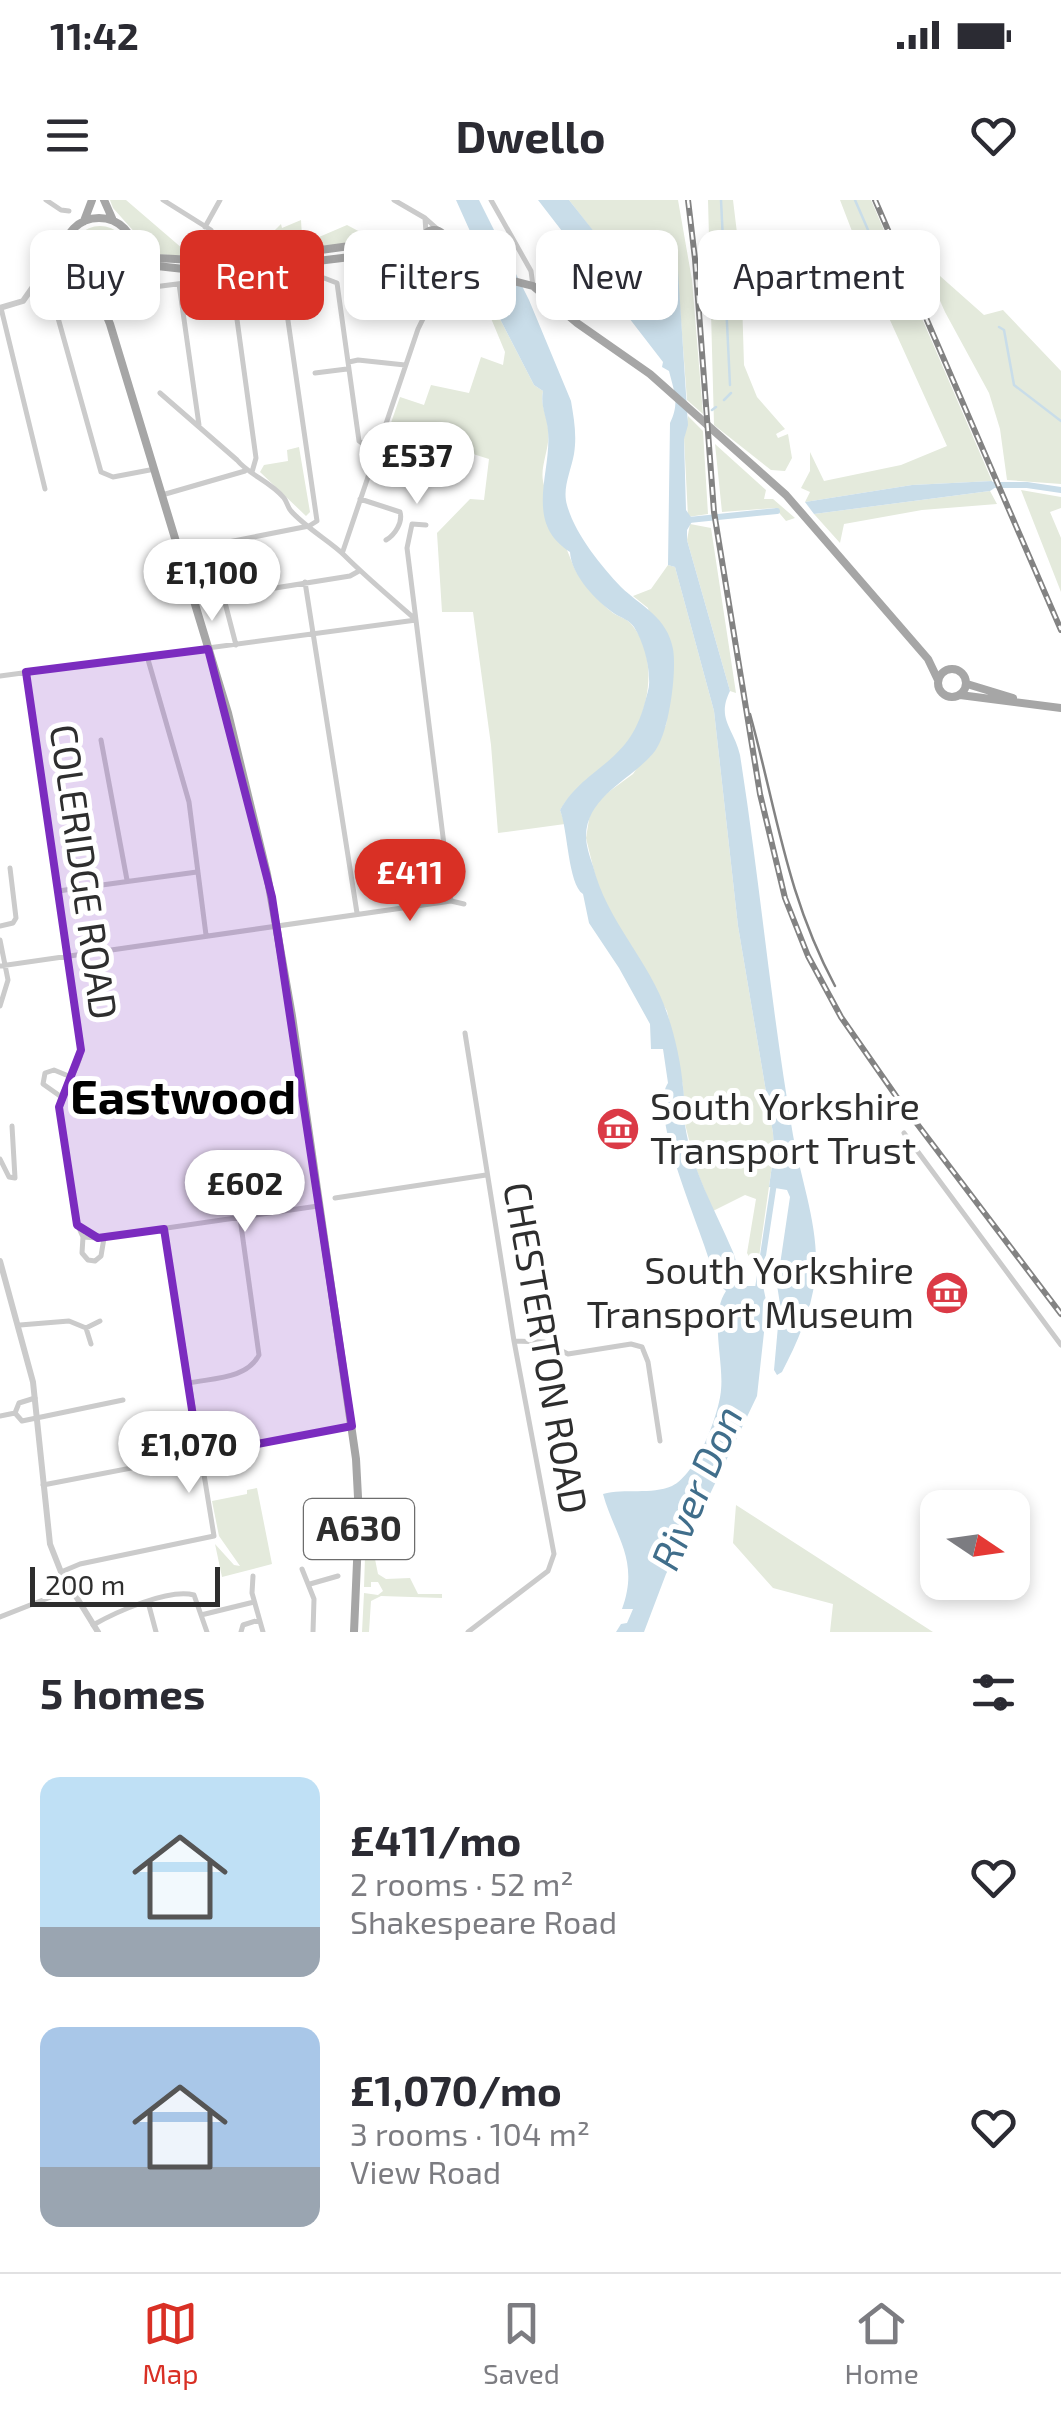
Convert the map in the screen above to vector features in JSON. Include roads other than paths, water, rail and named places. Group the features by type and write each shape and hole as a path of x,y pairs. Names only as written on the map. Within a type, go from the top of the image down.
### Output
{"main road":[{"path":"76,230 92,200"},
{"path":"104,200 123,230"},
{"path":"84,221 114,220"},
{"path":"160,258 233,262 344,246"},
{"path":"516,280 533,286 577,323 650,374 790,498 928,659 943,694 1061,708"},
{"name":"A630","path":"108,320 237,744 278,925 352,1426 359,1516 354,1632"},
{"path":"110,320 110,324"},
{"path":"928,659 948,670 960,671 966,684 1041,706"},
{"path":"938,680 948,670"},
{"path":"960,695 966,684"}],"street":[{"path":"46,200 69,211"},
{"path":"163,200 208,228 220,200"},
{"path":"394,200 438,230"},
{"path":"490,200 531,271 533,286"},
{"path":"424,230 425,218"},
{"path":"178,552 316,523 318,514 286,284 324,278 337,284 359,440 375,452"},
{"path":"160,287 180,284"},
{"path":"30,293 24,301 1,308 45,489"},
{"path":"58,320 97,463 105,476 154,469"},
{"path":"185,320 198,426"},
{"path":"162,496 249,472 256,458 237,320"},
{"path":"344,551 422,320"},
{"path":"316,373 358,360 405,366"},
{"path":"160,393 249,472 286,499 291,511 332,548 344,551 360,571 416,620"},
{"path":"370,467 403,477"},
{"path":"360,499 400,512 393,536 386,540"},
{"path":"426,525 412,524 407,544 451,901"},
{"path":"194,601 350,576 360,571"},
{"path":"305,582 356,913"},
{"path":"223,595 236,645"},
{"path":"0,676 416,620"},
{"path":"147,656 189,802 206,936"},
{"name":"COLERIDGE ROAD","path":"26,672 82,1055 60,1096 59,1107 76,1219 84,1236"},
{"path":"102,740 127,880"},
{"path":"0,926 13,923 16,918 10,868"},
{"path":"58,891 198,872"},
{"path":"2,966 356,913 451,901 464,904"},
{"path":"0,940 8,984 0,1006"},
{"name":"CHESTERTON ROAD","path":"465,1033 514,1341 554,1554 548,1571 468,1632"},
{"name":"COLERIDGE ROAD","path":"60,1096 45,1088 43,1076 54,1070 71,1077"},
{"path":"0,1158 14,1178 17,1170 12,1126"},
{"path":"904,1133 1061,1345"},
{"path":"336,1198 487,1175"},
{"path":"104,1238 102,1256 91,1261 82,1253 84,1236 104,1238 321,1206"},
{"path":"188,1383 244,1371 254,1364 258,1354 240,1218"},
{"path":"62,1572 80,1564 214,1536 164,1229"},
{"path":"0,1261 20,1325 36,1398 48,1535 71,1589 95,1628 148,1602 190,1593 198,1601 207,1632"},
{"path":"20,1325 68,1321 86,1328 100,1321"},
{"path":"86,1328 91,1344"},
{"path":"514,1341 544,1342 568,1354 631,1344 642,1346 660,1441"},
{"path":"15,1413 19,1403 36,1398"},
{"path":"15,1413 22,1421 39,1419 123,1400"},
{"path":"0,1416 15,1413"},
{"path":"44,1485 352,1426"},
{"path":"302,1569 314,1599 313,1632"},
{"path":"253,1576 254,1602 263,1632"},
{"path":"310,1584 338,1576"},
{"path":"0,1617 71,1589"},
{"path":"148,1602 156,1632"},
{"path":"202,1615 254,1602"},
{"path":"241,1632 242,1625 259,1620"}],"water":[{"path":"456,200 479,200 494,230 469,230"},
{"path":"538,200 569,200 593,230 561,230"},
{"path":"678,270 688,425 684,439 686,510 693,520 687,540 730,691 725,716 740,755 785,1088 815,1243 810,1303 793,1350 777,1375 777,1285 790,1197 787,1190 769,1187 773,1133 738,926 714,711 675,567 668,565 670,423 675,403 669,371 662,367 663,362 631,320 678,320"},
{"name":"River Don","path":"516,274 571,401 575,447 566,499 571,516 605,569 659,621 673,649 673,687 660,742 594,810 588,822 587,844 608,905 667,1013 681,1069 688,1142 699,1174 741,1278 746,1286 763,1286 767,1305 757,1396 666,1574 644,1632 616,1632 621,1624 627,1623 633,1609 622,1609 627,1592 627,1562 603,1494 672,1486 698,1457 719,1401 718,1313 726,1291 712,1270 670,1146 663,1098 668,1083 663,1049 651,1049 650,1024 589,923 583,894 571,868 560,810 582,783 629,739 647,693 648,666 634,627 586,587 570,552 547,526 543,496 548,431 543,391 534,385 501,320 516,320"},
{"path":"992,481 996,487 990,491 814,514 805,502 912,485"}],"waterway":[{"path":"721,200 730,385"},
{"path":"855,200 868,230"},
{"path":"999,327 1004,330 1014,385 1061,421"},
{"path":"724,400 731,393"},
{"path":"712,410 716,407"},
{"path":"988,485 1061,490"},
{"path":"689,520 777,511"},
{"path":"757,1295 774,1183"}],"tram line":[{"path":"750,714 794,885 835,986"}],"railway":[{"path":"688,200 714,512 760,794 785,898 808,956 841,1017 1061,1314"},
{"path":"875,200 1061,630"}],"place":[{"name":"South Yorkshire Transport Trust","path":"618,1129"},
{"name":"South Yorkshire Transport Museum","path":"947,1293"}],"district":[{"name":"Eastwood","path":"183,1097"}]}
